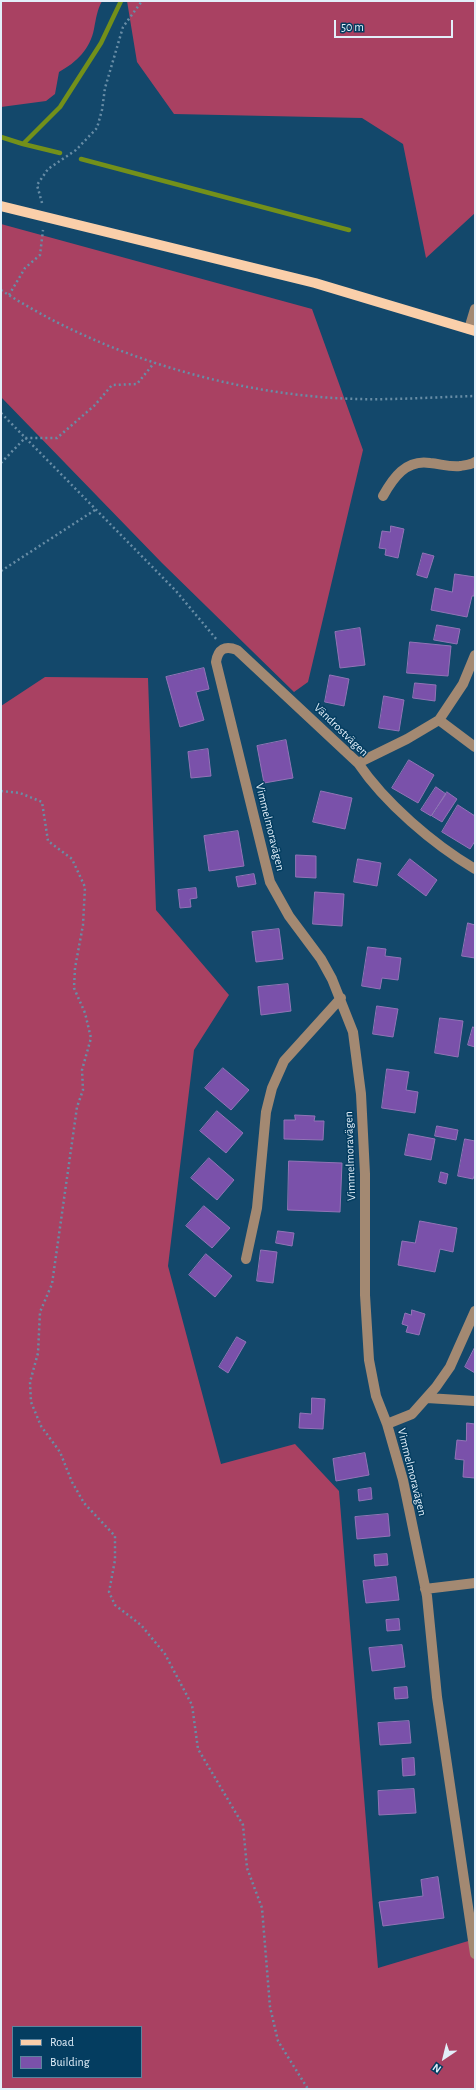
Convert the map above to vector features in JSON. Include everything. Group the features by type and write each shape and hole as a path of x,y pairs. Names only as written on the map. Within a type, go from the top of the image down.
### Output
{"main road":[{"path":"1,206 315,283 472,330"}],"street":[{"path":"472,330 475,309"},
{"path":"383,496 392,479 401,469 414,464 428,462 450,467 475,462"},
{"name":"Vändrostvägen","path":"222,649 229,647 237,650 358,763 373,785 390,802 437,842 475,869"},
{"name":"Vimmelmoravägen","path":"222,649 217,653 216,662 270,882 289,916 321,959 341,998 353,1032 361,1094 365,1174 365,1295 369,1360 376,1396 387,1424 403,1480 425,1589 438,1704 475,1954"},
{"path":"358,763 407,739 439,720 463,684 475,655"},
{"path":"439,720 475,747"},
{"path":"246,1260 257,1208 266,1112 272,1088 284,1061 341,998"},
{"path":"387,1424 412,1414 427,1398 450,1367 475,1311"},
{"path":"427,1398 475,1401"},
{"path":"425,1589 475,1583"}],"path":[{"path":"9,295 25,268 40,255 45,216 37,185 48,169 76,150 97,128 102,110 105,88 123,27 142,1"},
{"path":"1,290 48,317 98,341 154,363 222,382 292,394 355,399 475,396"},
{"path":"1,463 25,438 57,438 95,405 112,385 137,384 154,363"},
{"path":"1,413 176,591 214,634 222,649"},
{"path":"1,571 95,510"},
{"path":"1,791 20,793 42,802 48,840 72,859 85,887 83,924 75,968 74,988 85,1014 91,1038 82,1070 83,1090 77,1107 52,1284 40,1312 38,1353 30,1382 31,1402 41,1426 60,1452 72,1482 84,1503 116,1536 115,1560 109,1592 115,1605 141,1625 164,1654 192,1705 198,1749 243,1825 247,1868 262,1908 270,2007 276,2034 285,2053 308,2089"}],"shaded area":[{"path":"1,1 102,1 92,36 86,49 72,64 59,72 55,94 46,101 1,107"},
{"path":"127,1 475,1 475,213 426,258 403,144 362,118 174,114 137,62"},
{"path":"1,224 312,309 363,450 308,682 294,692 162,563 1,397"},
{"path":"45,677 148,678 156,910 229,995 194,1050 168,1266 221,1464 295,1444 339,1491 378,1968 475,1939 475,2089 1,2089 1,706"}],"building":[{"path":"391,526 404,529 398,558 385,555 386,549 379,548 382,531 390,532"},
{"path":"423,553 434,556 427,578 417,575"},
{"path":"455,574 475,577 474,596 472,596 467,617 431,610 435,588 452,592"},
{"path":"437,625 460,629 457,644 434,640"},
{"path":"360,628 365,665 340,668 335,632"},
{"path":"410,642 451,646 448,676 407,673"},
{"path":"204,668 209,689 196,692 204,720 180,727 166,677"},
{"path":"330,675 349,679 344,706 325,702"},
{"path":"415,683 436,685 435,701 413,698"},
{"path":"384,696 404,700 399,731 379,728"},
{"path":"286,740 293,778 264,783 257,746"},
{"path":"208,749 211,776 191,778 188,752"},
{"path":"409,760 434,775 418,803 392,788"},
{"path":"436,787 446,794 431,816 421,810"},
{"path":"321,791 352,798 345,829 313,822"},
{"path":"447,792 457,799 442,822 432,816"},
{"path":"458,805 475,816 475,841 470,849 442,832"},
{"path":"238,831 244,866 209,871 204,836"},
{"path":"296,855 316,856 316,878 296,877"},
{"path":"358,859 381,863 377,886 354,882"},
{"path":"410,859 437,880 426,896 398,875"},
{"path":"254,874 256,884 238,887 236,877"},
{"path":"196,888 197,898 190,899 191,907 180,908 178,890"},
{"path":"315,892 344,894 342,926 313,924"},
{"path":"468,923 475,925 475,958 462,956"},
{"path":"279,929 283,959 256,962 252,932"},
{"path":"368,947 386,949 385,956 401,958 398,980 382,978 380,989 362,986"},
{"path":"288,984 291,1011 261,1015 258,987"},
{"path":"377,1006 398,1009 393,1037 373,1034"},
{"path":"440,1018 463,1021 458,1057 435,1053"},
{"path":"473,1027 475,1028 475,1047 468,1045"},
{"path":"223,1068 249,1090 231,1110 205,1088"},
{"path":"387,1069 409,1072 406,1090 418,1092 415,1113 382,1108"},
{"path":"217,1111 243,1133 226,1153 200,1131"},
{"path":"295,1115 315,1116 314,1121 324,1121 323,1140 284,1139 284,1120 295,1120"},
{"path":"437,1126 458,1130 456,1140 435,1136"},
{"path":"409,1134 435,1139 431,1160 405,1155"},
{"path":"465,1139 475,1141 475,1174 473,1179 458,1176"},
{"path":"209,1158 234,1180 217,1200 191,1178"},
{"path":"289,1161 342,1163 340,1212 288,1210"},
{"path":"441,1172 448,1174 446,1184 439,1182"},
{"path":"204,1206 230,1228 212,1248 186,1226"},
{"path":"420,1221 457,1228 453,1252 440,1249 435,1272 398,1265 402,1241 415,1243"},
{"path":"278,1231 294,1233 292,1246 276,1243"},
{"path":"261,1250 277,1252 273,1283 257,1281"},
{"path":"206,1254 232,1276 215,1297 189,1275"},
{"path":"412,1310 425,1314 419,1335 406,1332 408,1326 402,1324 405,1313 411,1315"},
{"path":"237,1337 246,1342 228,1373 219,1367"},
{"path":"475,1347 475,1373 465,1367"},
{"path":"312,1398 325,1399 323,1429 299,1428 300,1413 311,1414"},
{"path":"467,1423 475,1424 475,1478 463,1477 464,1460 455,1459 457,1440 466,1441"},
{"path":"365,1453 369,1475 336,1481 333,1459"},
{"path":"371,1488 372,1499 359,1501 358,1490"},
{"path":"388,1514 390,1536 357,1539 355,1517"},
{"path":"387,1554 388,1565 375,1566 374,1555"},
{"path":"396,1577 399,1600 366,1603 363,1581"},
{"path":"399,1619 400,1630 387,1631 386,1620"},
{"path":"402,1645 405,1667 372,1671 369,1648"},
{"path":"407,1687 408,1698 395,1699 394,1688"},
{"path":"409,1721 411,1743 380,1745 378,1723"},
{"path":"414,1758 415,1775 403,1776 402,1759"},
{"path":"414,1789 416,1813 379,1815 378,1791"},
{"path":"438,1877 444,1918 383,1926 379,1902 423,1896 421,1880"}],"waterway":[{"path":"1,137 23,144 60,107 101,43 121,1"},
{"path":"23,144 60,153"},
{"path":"81,159 349,230"}]}
